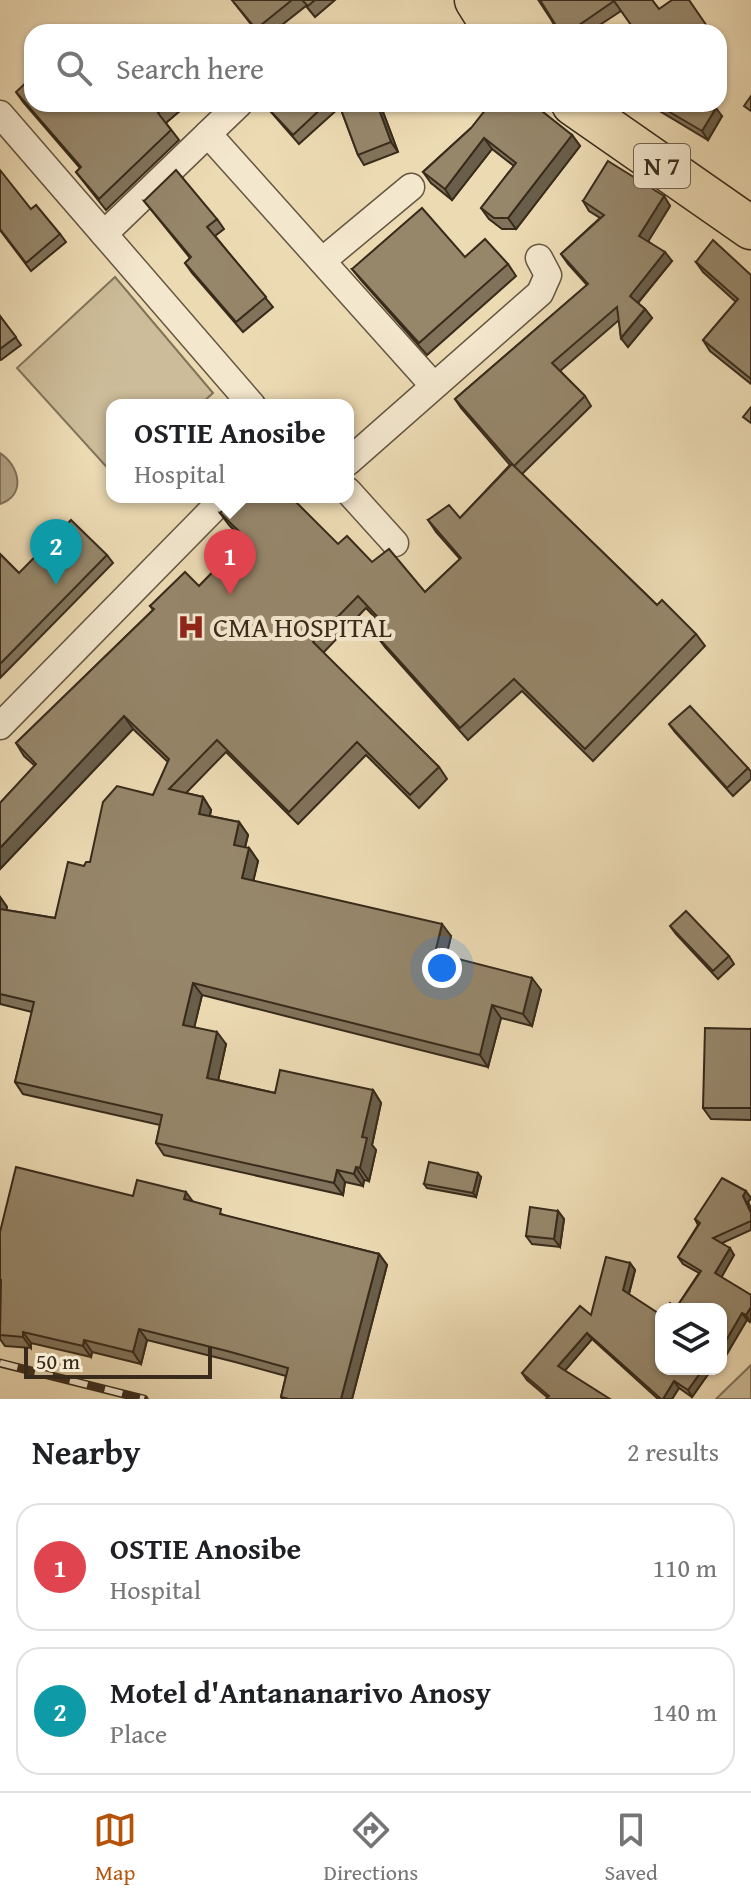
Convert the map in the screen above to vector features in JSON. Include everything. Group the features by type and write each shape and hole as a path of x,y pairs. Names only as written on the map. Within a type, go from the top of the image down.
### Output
{"main road":[{"path":"476,0 491,24"},
{"path":"512,0 528,24"},
{"name":"N 7","path":"584,112 751,228"},
{"name":"N 7","path":"623,112 751,201"}],"street":[{"path":"104,234 231,112"},
{"path":"0,114 247,399"},
{"path":"208,134 433,385"},
{"path":"322,261 411,187"},
{"path":"354,457 540,293 548,275 539,258"},
{"path":"354,498 395,543"},
{"path":"0,726 219,503"}],"shaded area":[{"path":"115,277 213,393 206,399 106,399 106,466 17,368"},
{"path":"0,453 12,465 17,487 9,500 0,504"},
{"path":"751,1365 751,1399 716,1399"}],"building":[{"path":"232,0 292,0 262,24 252,24"},
{"path":"540,0 652,0 659,9 672,0 689,0 706,24 630,24 614,1 581,24 555,24"},
{"path":"24,84 24,101 16,92"},
{"path":"751,96 751,111 744,106"},
{"path":"33,112 159,112 171,130 99,199 76,172 81,167"},
{"path":"271,112 317,112 293,135"},
{"path":"342,112 380,112 391,142 358,155"},
{"path":"484,112 543,112 572,135 508,218 494,218 481,208 516,163 484,138 445,189 423,172 471,128"},
{"path":"670,112 714,112 702,131"},
{"path":"608,161 664,196 639,236 665,252 630,296 645,309 621,338 617,307 552,363 585,396 514,466 455,399 588,284 561,254 604,215 583,201"},
{"path":"0,170 31,209 36,205 60,234 26,263 0,229"},
{"path":"176,170 217,219 207,227 266,297 236,322 185,263 191,257 144,201"},
{"path":"422,208 465,257 485,239 508,264 419,343 352,269"},
{"path":"713,240 751,275 751,379 703,340 738,299 696,262"},
{"path":"0,316 16,337 0,349"},
{"path":"751,407 751,423 743,417"},
{"path":"512,464 657,605 662,600 696,634 585,749 514,679 460,728 376,635 386,626 358,596 313,642 439,767 410,795 357,742 289,812 217,740 169,789 203,797 199,814 239,822 234,845 249,848 242,878 442,924 435,953 532,978 523,1014 492,1005 480,1055 193,983 183,1025 217,1032 207,1078 275,1093 280,1070 373,1090 362,1137 367,1138 360,1168 356,1167 354,1174 337,1170 334,1183 156,1143 162,1115 15,1082 34,1002 0,994 0,909 55,918 68,862 84,866 90,862 103,802 117,786 153,795 169,759 124,716 0,848 0,803 36,764 16,743 154,609 150,606 185,572 199,586 246,538 220,513 230,503 297,503 338,544 347,536 372,562 389,549 425,592 461,558 428,520 449,505 460,518"},
{"path":"71,520 107,555 0,664 0,554 19,573"},
{"path":"690,706 748,768 727,788 669,724"},
{"path":"686,911 729,956 713,971 670,926"},
{"path":"705,1028 751,1029 751,1108 703,1108"},
{"path":"429,1162 478,1173 473,1193 424,1184"},
{"path":"16,1167 133,1196 137,1180 186,1192 184,1199 221,1209 220,1214 379,1254 341,1399 281,1397 288,1368 139,1329 133,1352 84,1340 83,1346 23,1332 23,1337 0,1335 0,1232"},
{"path":"722,1178 746,1191 743,1196 751,1213 751,1221 713,1238 730,1248 715,1273 751,1295 751,1307 746,1315 742,1313 727,1339 727,1303 679,1303 701,1271 678,1257 700,1223 695,1219"},
{"path":"530,1207 558,1211 554,1239 526,1236"},
{"path":"606,1257 630,1263 623,1290 655,1311 655,1375 699,1375 688,1390 674,1381 661,1399 587,1333 558,1366 610,1399 546,1399 549,1396 522,1373 580,1306 591,1315"}],"railway":[{"path":"0,1363 144,1399"}],"place":[{"name":"Motel d'Antananarivo Anosy","path":"56,585"},
{"name":"OSTIE Anosibe","path":"230,595"},
{"name":"CMA HOSPITAL","path":"191,627"}]}
